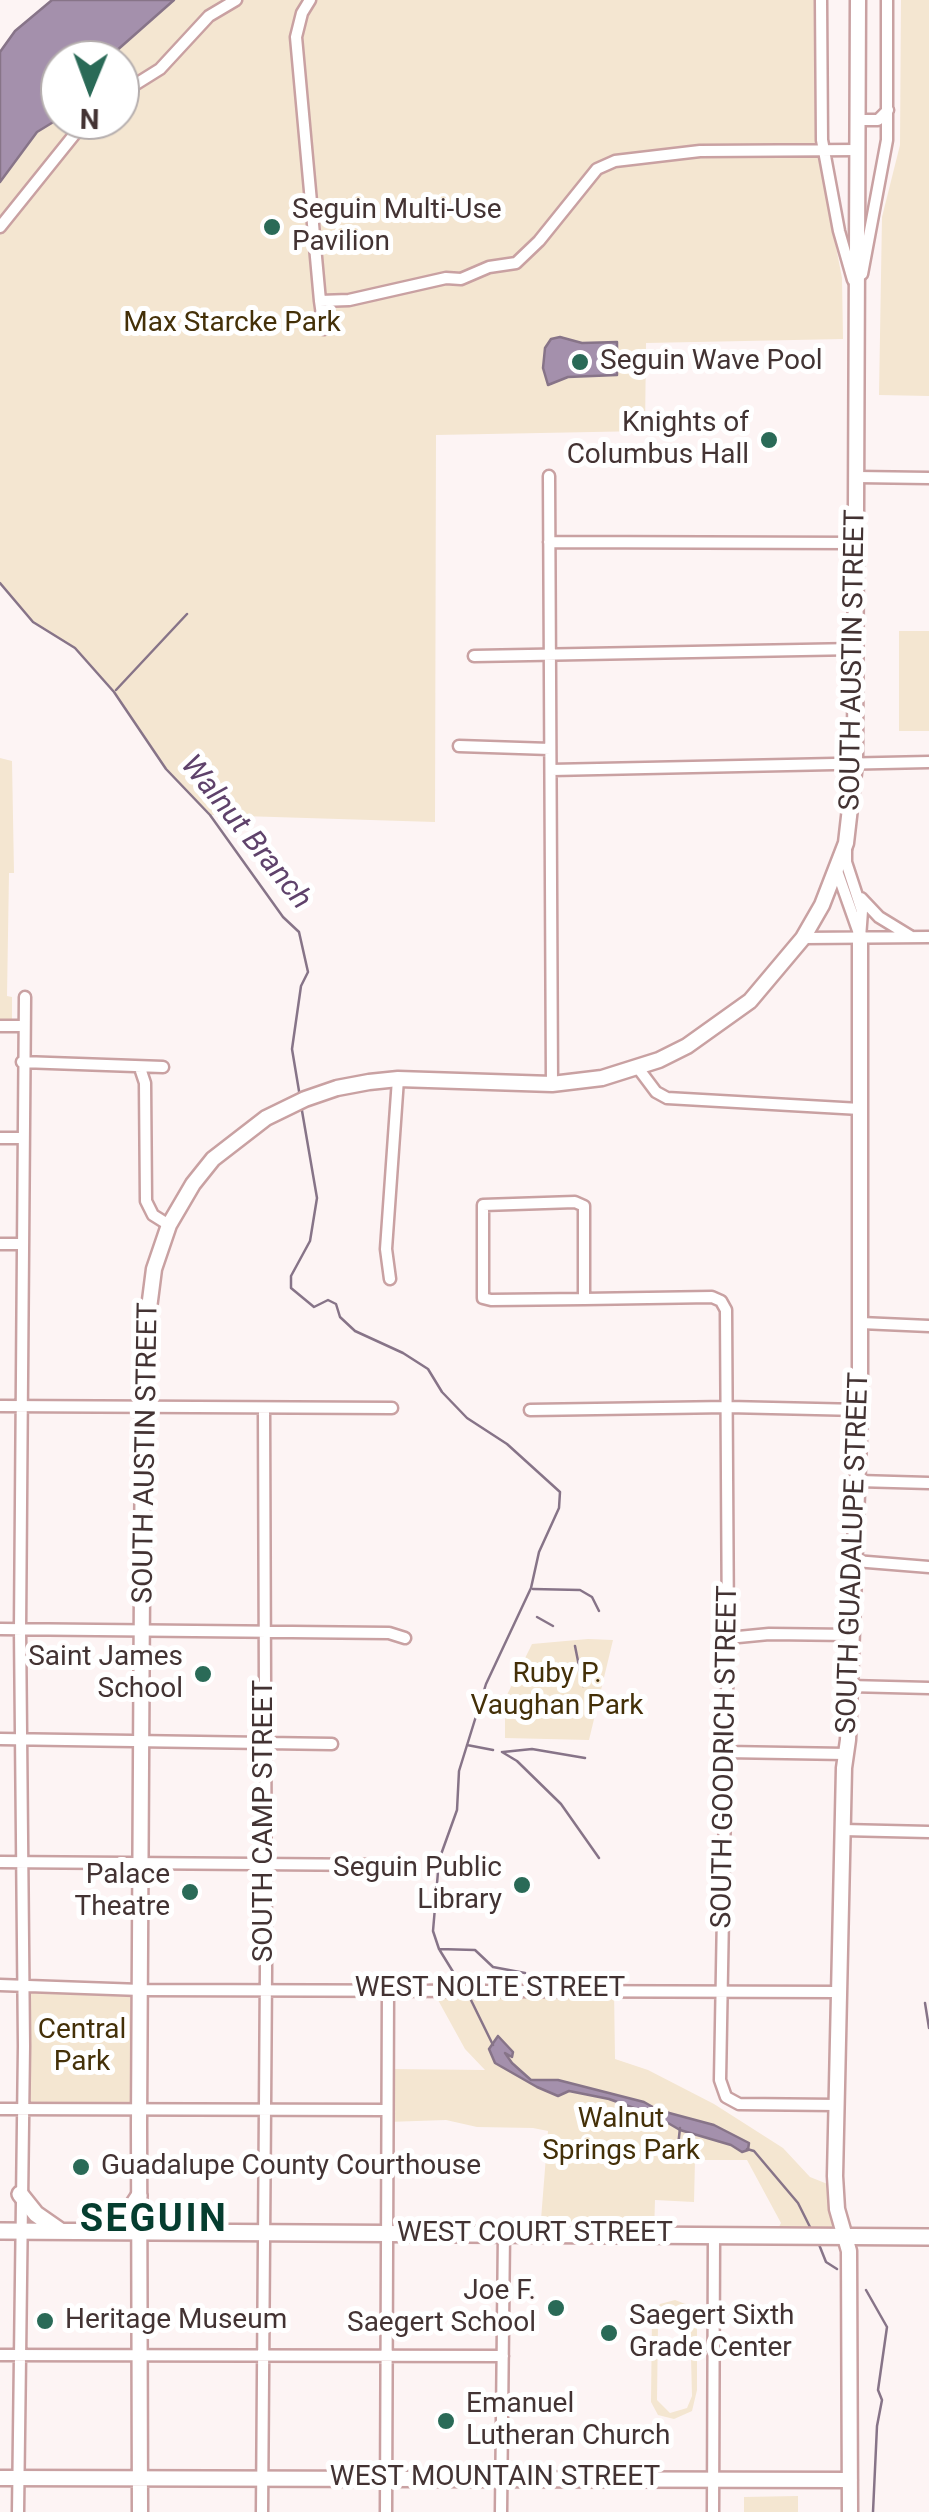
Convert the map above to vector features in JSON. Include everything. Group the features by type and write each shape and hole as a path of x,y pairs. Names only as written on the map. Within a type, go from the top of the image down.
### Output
{"main road":[{"name":"SOUTH AUSTIN STREET","path":"140,2512 144,1406 150,1294 169,1225 213,1159 238,1137 306,1098 353,1084 398,1079 552,1084 638,1068 687,1046 730,1018 771,978 802,938 837,871 846,843 856,764 858,0"},
{"name":"SOUTH GUADALUPE STREET","path":"850,2512 850,2312 846,2236 836,2200 836,2105 860,1410 860,938"},
{"path":"20,2194 36,2214 62,2232"},
{"path":"0,2231 99,2232 125,2217 139,2196"},
{"name":"WEST COURT STREET","path":"99,2232 929,2237"},
{"name":"WEST MOUNTAIN STREET","path":"0,2478 850,2480"}],"street":[{"path":"140,83 209,16 236,0"},
{"path":"310,0 296,37 324,329"},
{"path":"821,0 824,150 839,232 859,300"},
{"path":"859,300 884,174 889,110 887,0"},
{"path":"858,120 878,120 889,110"},
{"path":"0,227 70,140"},
{"path":"320,301 348,300 461,279 490,267 516,263 598,169 615,161 686,151 858,150"},
{"path":"549,476 552,1084"},
{"path":"857,477 929,478"},
{"path":"549,542 857,542"},
{"path":"474,656 856,649"},
{"path":"459,746 550,749"},
{"path":"551,770 929,762"},
{"path":"846,843 846,862 859,897 860,938"},
{"name":"SOUTH GUADALUPE STREET","path":"837,871 860,938"},
{"path":"859,897 879,917 911,937"},
{"path":"802,938 929,937"},
{"path":"18,2512 22,2110 20,1406 25,997"},
{"path":"0,1026 23,1026"},
{"path":"22,1062 164,1067"},
{"path":"140,1068 145,1083 146,1201 153,1215 169,1225"},
{"path":"638,1068 656,1092 667,1098 860,1109"},
{"path":"390,1278 386,1249 398,1079"},
{"path":"0,1138 23,1138"},
{"path":"575,1202 584,1206 584,1299 483,1298 484,1205 575,1202"},
{"path":"0,1244 21,1244"},
{"name":"SOUTH GOODRICH STREET","path":"584,1299 712,1296 723,1304 728,1316 728,1638 720,2080 726,2097 749,2104 836,2105"},
{"path":"860,1323 929,1326"},
{"path":"0,1406 392,1408"},
{"name":"SOUTH CAMP STREET","path":"262,2512 264,1409"},
{"path":"530,1410 860,1410"},
{"path":"858,1481 929,1482"},
{"path":"855,1561 929,1567"},
{"path":"0,1629 389,1633 405,1638"},
{"path":"728,1638 769,1634 852,1636"},
{"path":"850,1686 929,1688"},
{"path":"0,1739 332,1744"},
{"path":"726,1752 846,1754"},
{"path":"843,1830 929,1832"},
{"path":"0,1862 382,1865"},
{"name":"WEST NOLTE STREET","path":"0,1985 141,1990 840,1992"},
{"path":"386,2512 388,1989"},
{"path":"0,2110 387,2110"},
{"path":"501,2512 504,2232"},
{"path":"713,2512 714,2235"},
{"path":"0,2355 503,2356"}],"green space":[{"name":"Max Starcke Park","path":"174,0 816,0 817,127 842,278 843,339 646,343 645,431 436,435 435,822 210,815 166,769 114,692 75,648 33,622 0,583 0,182 40,130 40,140 140,140 140,40 129,40"},
{"path":"901,0 929,0 929,396 879,395 882,217 900,145"},
{"path":"899,631 929,631 929,731 899,731"},
{"path":"0,758 12,761 14,873 9,873 7,996 12,997 12,1019 0,1019"},
{"name":"Ruby P. Vaughan Park","path":"613,1640 589,1740 505,1738 505,1699 532,1644"},
{"name":"Central Park","path":"22,1985 141,1990 139,2110 23,2110"},
{"name":"Walnut Springs Park","path":"438,1989 614,1989 615,2059 648,2070 714,2104 783,2148 810,2177 835,2187 847,2236 774,2236 781,2223 747,2160 695,2160 694,2202 655,2200 654,2234 540,2232 548,2131 477,2127 446,2120 387,2122 387,2069 485,2070 465,2049 438,2000"},
{"path":"675,2300 688,2305 697,2319 697,2390 692,2411 674,2419 658,2415 651,2402 652,2317 660,2304","holes":["675,2307 690,2319 692,2396 687,2408 670,2413 657,2400 658,2324 661,2313"]},
{"path":"798,2496 798,2512 744,2512 744,2497"}],"shaded area":[{"path":"52,0 174,0 129,40 40,40 40,130 0,182 0,52 15,31"},
{"name":"Seguin Wave Pool","path":"560,337 582,343 617,342 617,375 568,377 548,385 543,368 545,348 551,339"},
{"path":"498,2036 513,2052 512,2057 505,2053 512,2063 531,2080 558,2080 644,2102 658,2110 714,2125 749,2143 748,2150 742,2152 680,2130 656,2116 609,2099 569,2091 558,2096 537,2087 495,2063 489,2049"}],"waterway":[{"name":"Walnut Branch","path":"0,583 33,622 75,648 114,692 166,769 210,815 283,917 299,932 308,972 301,986 292,1049 300,1097"},
{"path":"116,690 187,614"},
{"name":"Walnut Branch","path":"301,1105 317,1198 310,1241 291,1276 291,1288 314,1307 328,1300 336,1304 340,1317 355,1331 428,1369 442,1392 467,1418 507,1444 560,1492 559,1508 539,1552 531,1588 486,1684 459,1771 457,1810 439,1860 433,1931 439,1949 463,1988"},
{"path":"533,1589 580,1590 592,1597 599,1611"},
{"path":"537,1617 553,1626"},
{"path":"575,1646 583,1686"},
{"path":"467,1745 493,1750"},
{"path":"503,1752 532,1749 585,1758"},
{"path":"502,1752 517,1761 561,1804 599,1858"},
{"path":"439,1949 475,1950 493,1967 525,1973"},
{"name":"Walnut Branch","path":"468,1994 493,2045"},
{"path":"925,2003 929,2028"},
{"path":"678,2146 680,2128"},
{"name":"Walnut Branch","path":"747,2149 754,2151 798,2203 812,2231"},
{"name":"Walnut Branch","path":"818,2242 826,2262 837,2269"},
{"name":"Walnut Branch","path":"866,2290 887,2327 878,2390 882,2400 873,2512"}],"place":[{"name":"Seguin Multi-Use Pavilion","path":"272,227"},
{"name":"Seguin Wave Pool","path":"580,362"},
{"name":"Knights of Columbus Hall","path":"769,440"},
{"name":"Saint James School","path":"203,1674"},
{"name":"Seguin Public Library","path":"522,1885"},
{"name":"Palace Theatre","path":"190,1892"},
{"name":"Guadalupe County Courthouse","path":"81,2167"},
{"name":"Joe F. Saegert School","path":"556,2308"},
{"name":"Heritage Museum","path":"45,2321"},
{"name":"Saegert Sixth Grade Center","path":"609,2333"},
{"name":"Emanuel Lutheran Church","path":"446,2421"}],"district":[{"name":"SEGUIN","path":"154,2221"}]}
